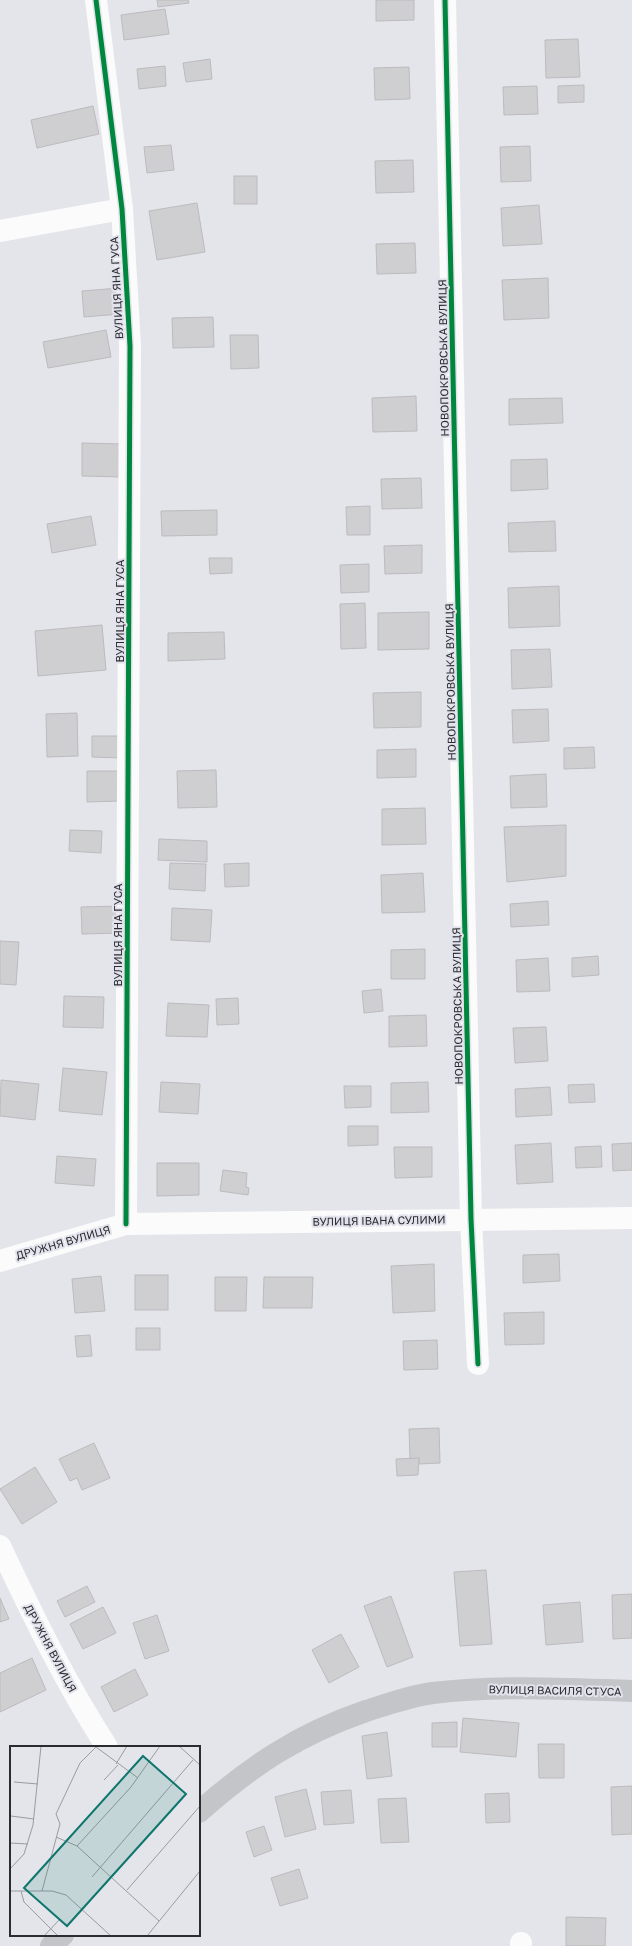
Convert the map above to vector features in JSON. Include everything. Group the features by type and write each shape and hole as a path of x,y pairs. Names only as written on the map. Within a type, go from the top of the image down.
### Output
{"main road":[{"name":"ВУЛИЦЯ ВАСИЛЯ СТУСА","path":"200,1811 250,1769 279,1750 316,1730 393,1702 432,1693 529,1687 632,1691"},
{"path":"51,1946 62,1936"}],"street":[{"name":"ВУЛИЦЯ ЯНА ГУСА","path":"96,0 122,209 130,346 126,1224"},
{"name":"НОВОПОКРОВСЬКА ВУЛИЦЯ","path":"445,0 471,1219 478,1364"},
{"path":"0,231 122,209"},
{"name":"ВУЛИЦЯ ІВАНА СУЛИМИ","path":"126,1224 632,1218"},
{"name":"ДРУЖНЯ ВУЛИЦЯ","path":"0,1261 126,1224"},
{"name":"ДРУЖНЯ ВУЛИЦЯ","path":"0,1546 25,1599 83,1708 106,1746"}],"building":[{"path":"157,0 188,0 189,3 158,7"},
{"path":"376,0 414,0 414,20 376,21"},
{"path":"165,9 169,34 124,40 121,15"},
{"path":"578,39 580,77 546,78 545,40"},
{"path":"210,59 212,79 186,82 183,63"},
{"path":"165,66 166,86 139,89 137,69"},
{"path":"409,67 410,99 375,100 374,68"},
{"path":"584,85 584,102 558,103 558,86"},
{"path":"537,86 538,114 504,115 503,87"},
{"path":"93,106 99,134 37,148 31,120"},
{"path":"171,145 174,170 147,173 144,147"},
{"path":"530,146 531,181 501,182 500,147"},
{"path":"413,160 414,192 376,193 375,161"},
{"path":"234,176 257,176 257,204 234,204"},
{"path":"197,203 205,252 157,260 149,211"},
{"path":"539,205 542,244 503,246 501,208"},
{"path":"415,243 416,273 377,274 376,244"},
{"path":"548,278 549,318 504,320 502,280"},
{"path":"119,288 121,314 84,317 82,291"},
{"path":"213,317 214,347 173,348 172,318"},
{"path":"106,330 111,357 48,368 43,342"},
{"path":"230,335 258,335 259,368 231,369"},
{"path":"416,396 417,431 373,432 372,398"},
{"path":"562,398 563,423 509,425 509,399"},
{"path":"82,443 123,444 123,477 82,476"},
{"path":"547,459 548,489 511,491 511,460"},
{"path":"421,478 422,508 382,509 381,479"},
{"path":"370,506 370,535 347,535 346,507"},
{"path":"217,510 217,535 162,536 161,511"},
{"path":"91,516 96,545 52,553 47,524"},
{"path":"555,521 556,551 509,552 508,523"},
{"path":"422,545 422,573 385,574 384,546"},
{"path":"209,558 232,558 232,573 210,574"},
{"path":"369,564 369,592 341,593 340,565"},
{"path":"559,586 560,626 509,628 508,588"},
{"path":"365,603 366,648 341,649 340,604"},
{"path":"429,612 429,649 378,650 378,613"},
{"path":"102,625 106,670 38,676 35,631"},
{"path":"224,632 225,659 168,661 168,633"},
{"path":"550,649 552,687 512,689 511,650"},
{"path":"421,692 421,727 374,728 373,693"},
{"path":"548,709 549,741 513,743 512,710"},
{"path":"77,713 78,756 47,757 46,714"},
{"path":"92,736 121,736 122,758 92,757"},
{"path":"594,747 595,768 564,769 564,748"},
{"path":"416,749 416,777 377,778 377,750"},
{"path":"216,770 217,807 178,808 177,771"},
{"path":"87,771 121,771 121,801 87,802"},
{"path":"546,774 547,807 511,808 510,776"},
{"path":"425,808 426,844 382,845 382,809"},
{"path":"566,825 566,876 507,882 504,827"},
{"path":"70,830 102,831 101,853 69,851"},
{"path":"159,839 207,841 207,862 158,860"},
{"path":"170,863 206,864 205,891 169,889"},
{"path":"249,863 249,886 225,887 224,864"},
{"path":"423,873 425,912 382,913 381,875"},
{"path":"548,901 549,925 511,927 510,904"},
{"path":"120,906 121,933 82,934 81,907"},
{"path":"172,908 212,910 210,942 171,940"},
{"path":"0,941 19,942 16,985 0,984"},
{"path":"425,949 425,979 391,979 391,950"},
{"path":"598,956 599,975 572,977 572,958"},
{"path":"548,958 550,991 517,992 516,960"},
{"path":"381,989 383,1011 364,1013 362,991"},
{"path":"64,996 104,997 103,1028 63,1027"},
{"path":"238,998 239,1024 217,1025 216,999"},
{"path":"168,1003 209,1005 207,1037 166,1036"},
{"path":"426,1015 427,1046 389,1047 389,1016"},
{"path":"546,1027 548,1061 515,1063 513,1028"},
{"path":"63,1068 107,1072 102,1115 59,1111"},
{"path":"1,1080 39,1084 35,1120 0,1116"},
{"path":"161,1082 200,1084 198,1114 159,1112"},
{"path":"428,1082 429,1112 391,1113 391,1083"},
{"path":"594,1084 595,1102 569,1103 568,1085"},
{"path":"344,1086 371,1086 371,1107 345,1108"},
{"path":"550,1087 552,1115 516,1117 515,1089"},
{"path":"348,1126 378,1126 378,1145 348,1146"},
{"path":"551,1143 553,1182 517,1184 515,1145"},
{"path":"632,1143 632,1170 613,1171 612,1144"},
{"path":"601,1146 602,1167 576,1168 575,1147"},
{"path":"394,1147 432,1147 432,1177 395,1178"},
{"path":"57,1156 96,1159 94,1186 55,1183"},
{"path":"157,1163 199,1163 199,1195 157,1196"},
{"path":"223,1170 247,1173 246,1187 249,1188 248,1195 220,1191"},
{"path":"559,1254 560,1281 523,1283 523,1255"},
{"path":"434,1264 435,1311 393,1313 391,1266"},
{"path":"135,1275 168,1275 168,1310 135,1310"},
{"path":"101,1276 105,1311 75,1313 72,1279"},
{"path":"215,1277 247,1277 246,1311 215,1311"},
{"path":"264,1277 313,1277 312,1308 263,1308"},
{"path":"544,1312 544,1344 505,1345 504,1313"},
{"path":"136,1328 160,1328 160,1350 136,1350"},
{"path":"90,1335 92,1356 77,1357 75,1336"},
{"path":"437,1340 438,1369 404,1370 403,1341"},
{"path":"439,1428 440,1463 419,1464 419,1458 410,1459 409,1429"},
{"path":"94,1443 110,1478 82,1490 77,1478 70,1481 59,1459"},
{"path":"419,1458 418,1475 397,1476 396,1459"},
{"path":"35,1467 57,1502 22,1524 0,1489"},
{"path":"486,1570 492,1644 460,1646 454,1572"},
{"path":"87,1586 95,1602 65,1617 57,1601"},
{"path":"632,1594 632,1638 613,1639 612,1595"},
{"path":"391,1596 413,1657 387,1667 364,1606"},
{"path":"0,1598 9,1619 0,1622"},
{"path":"580,1602 583,1642 546,1645 543,1605"},
{"path":"103,1607 116,1633 83,1649 70,1624"},
{"path":"157,1615 169,1651 145,1659 133,1623"},
{"path":"341,1634 359,1667 329,1683 312,1650"},
{"path":"32,1658 46,1690 0,1712 0,1673"},
{"path":"135,1669 148,1695 114,1712 101,1687"},
{"path":"463,1718 519,1723 516,1757 460,1752"},
{"path":"457,1722 457,1747 432,1747 432,1723"},
{"path":"387,1732 392,1776 367,1779 362,1736"},
{"path":"538,1744 564,1744 564,1778 539,1778"},
{"path":"632,1786 632,1834 612,1835 611,1787"},
{"path":"306,1789 316,1829 285,1837 275,1797"},
{"path":"351,1790 354,1823 324,1825 321,1792"},
{"path":"509,1793 510,1822 486,1823 485,1794"},
{"path":"406,1798 409,1842 381,1843 378,1799"},
{"path":"264,1826 272,1850 254,1857 246,1832"},
{"path":"299,1869 308,1898 280,1906 271,1878"},
{"path":"566,1917 606,1918 605,1946 566,1946"}],"cycle path":[{"path":"96,0 122,209 130,346 126,1224"},
{"path":"445,0 471,1219 478,1364"}]}
